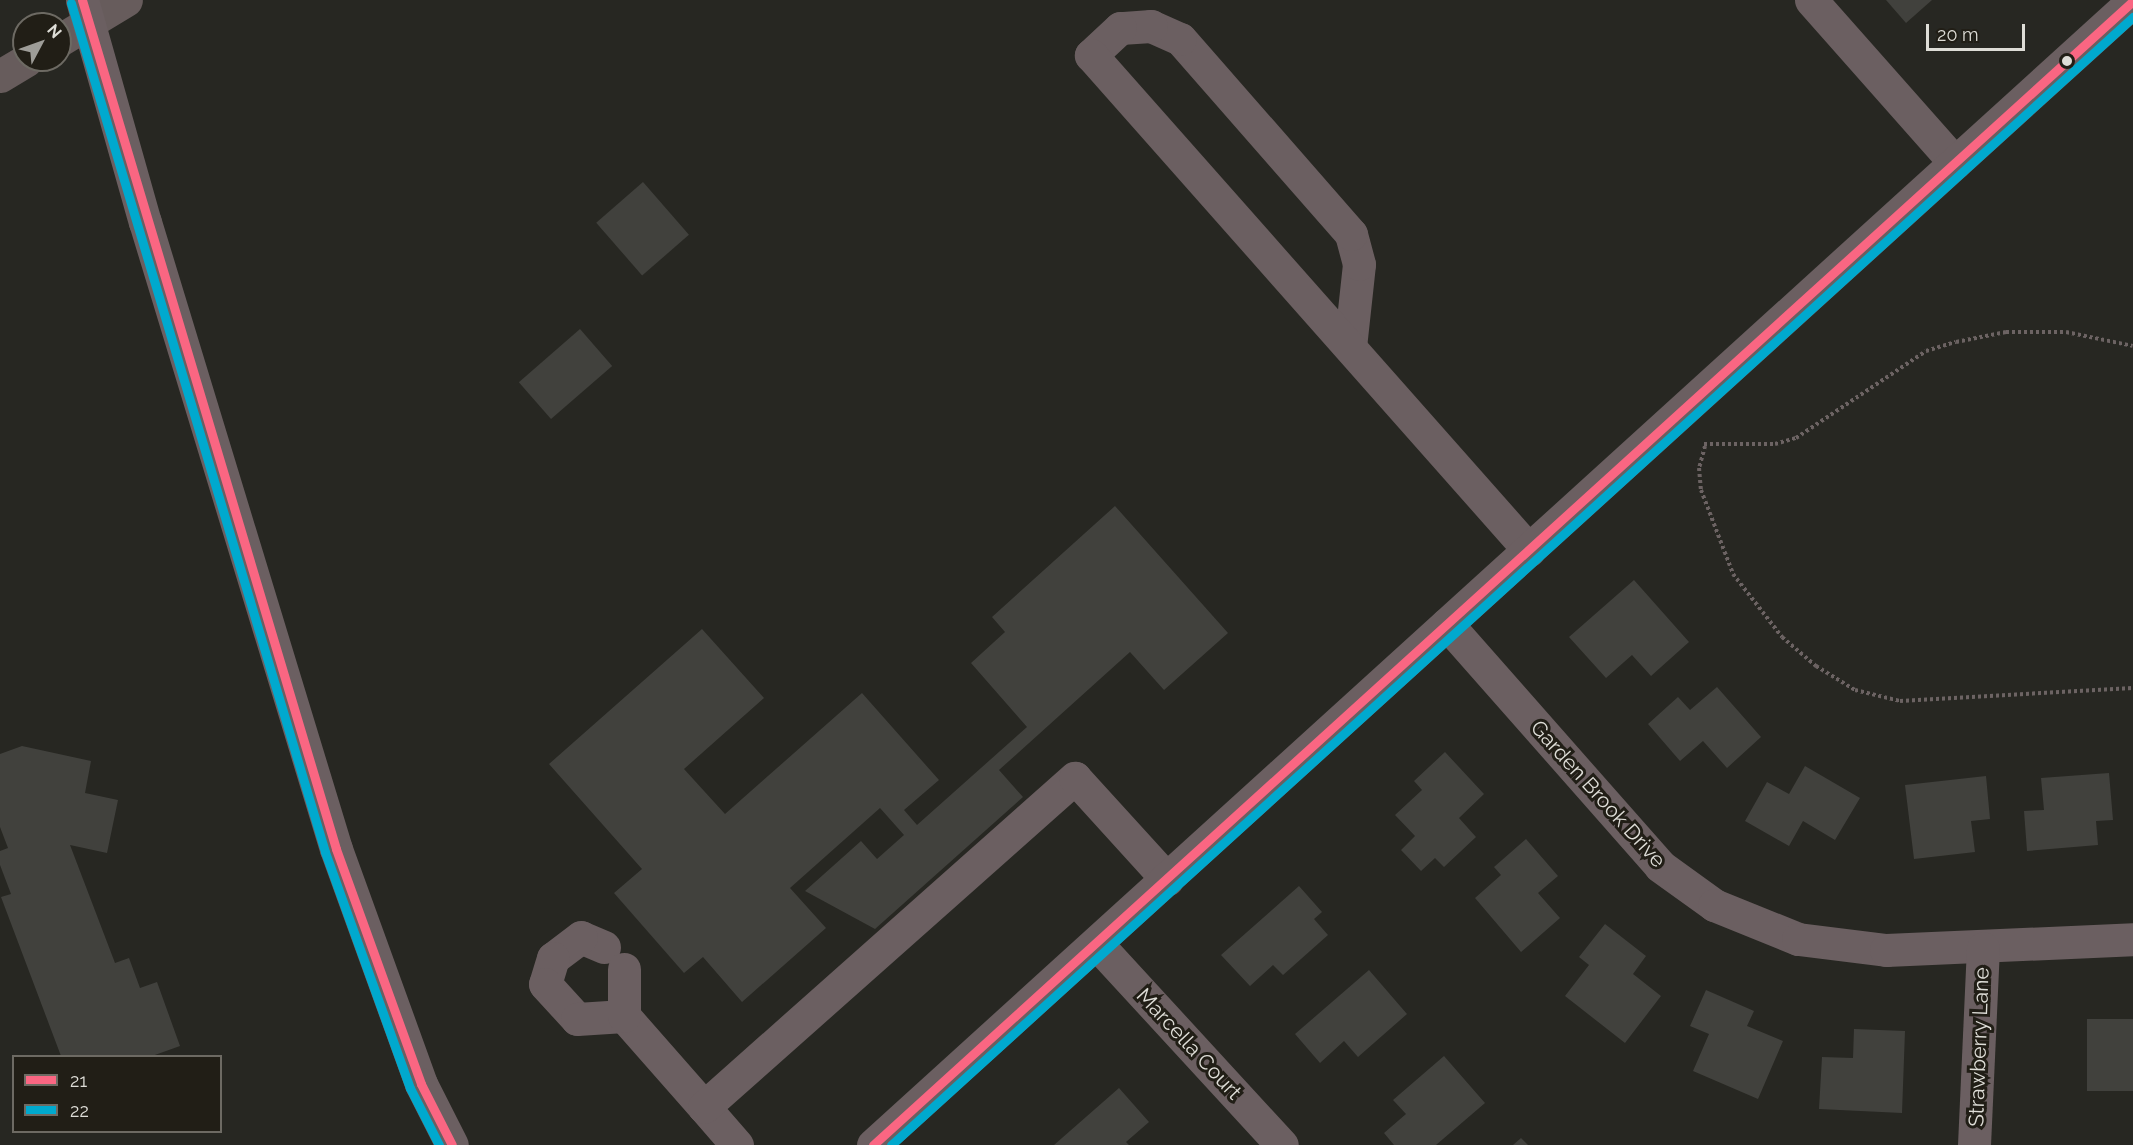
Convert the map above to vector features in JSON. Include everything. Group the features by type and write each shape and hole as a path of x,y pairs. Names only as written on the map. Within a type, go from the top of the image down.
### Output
{"highway":[{"path":"72,33 126,0"}],"street":[{"path":"82,0 145,222 336,849 421,1084 452,1145"},
{"path":"1811,0 1955,163"},
{"path":"873,1145 1955,163 2120,5"},
{"path":"1350,347 1359,264 1351,234 1180,39 1151,26 1120,28 1091,55 1529,550"},
{"name":"Garden Brook Drive","path":"1447,624 1660,866 1714,905 1798,939 1886,950 1983,948 2133,939"},
{"path":"704,1107 1075,778 1167,879"},
{"path":"624,1016 577,1019 545,984 553,958 581,937 614,958 624,1016 737,1145"},
{"name":"Marcella Court","path":"1097,944 1282,1145"},
{"name":"Strawberry Lane","path":"1974,1145 1983,948"}],"path":[{"path":"1677,415 1705,446 1774,444 1796,438 1926,351 1956,342 2006,333 2066,332 2133,346"},
{"path":"1705,446 1699,468 1701,490 1732,574 1782,637 1816,666 1855,690 1900,701 2133,688"}],"building":[{"path":"1886,0 1932,0 1906,23"},
{"path":"643,182 689,235 642,276 596,223"},
{"path":"580,329 612,366 551,419 519,382"},
{"path":"1115,506 1228,633 1164,690 1130,652 999,770 1023,797 875,929 805,891 861,841 877,859 904,835 880,808 790,888 826,928 742,1002 703,957 684,973 614,893 642,869 549,764 702,629 764,698 684,769 725,814 862,693 939,780 904,810 917,825 1027,727 971,663 1005,632 992,617"},
{"path":"1634,580 1689,642 1651,676 1632,655 1606,678 1569,637"},
{"path":"1717,687 1761,737 1727,768 1703,741 1680,761 1648,724 1678,697 1690,710"},
{"path":"22,746 91,761 85,793 118,800 107,853 70,845 115,963 129,958 140,988 157,982 180,1046 155,1055 61,1055 1,897 11,894 0,865 0,851 8,848 0,827 0,754"},
{"path":"1445,752 1484,794 1459,818 1476,837 1444,867 1435,858 1421,871 1401,850 1415,836 1395,815 1422,790 1414,781"},
{"path":"1805,766 1860,798 1835,840 1803,821 1789,846 1745,821 1767,782 1789,794"},
{"path":"2109,773 2113,820 2096,821 2098,845 2027,851 2024,811 2044,810 2041,778"},
{"path":"1986,776 1990,819 1971,821 1975,852 1914,859 1905,785"},
{"path":"1526,839 1558,876 1538,893 1560,918 1521,952 1475,898 1501,875 1494,867"},
{"path":"1299,886 1322,912 1314,919 1328,935 1283,975 1273,965 1250,986 1221,955"},
{"path":"1605,924 1646,956 1633,974 1661,996 1625,1043 1565,996 1589,965 1579,957"},
{"path":"1369,970 1407,1014 1358,1057 1344,1041 1320,1063 1295,1034"},
{"path":"1706,990 1754,1011 1747,1026 1783,1041 1758,1099 1693,1071 1709,1034 1690,1026"},
{"path":"2087,1019 2133,1019 2133,1091 2087,1091"},
{"path":"1854,1029 1905,1031 1902,1113 1819,1109 1822,1057 1853,1058"},
{"path":"1444,1056 1485,1103 1436,1145 1394,1145 1384,1133 1406,1114 1393,1100"},
{"path":"1119,1088 1149,1122 1126,1142 1129,1145 1054,1145"},
{"path":"1521,1138 1528,1145 1513,1145"}],"transit line":[{"name":"21","path":"82,0 336,849 421,1084 452,1145"},
{"name":"21","path":"873,1145 2133,1"},
{"name":"22","path":"71,3 325,852 410,1088 439,1145"},
{"name":"22","path":"891,1145 2133,17"}]}
